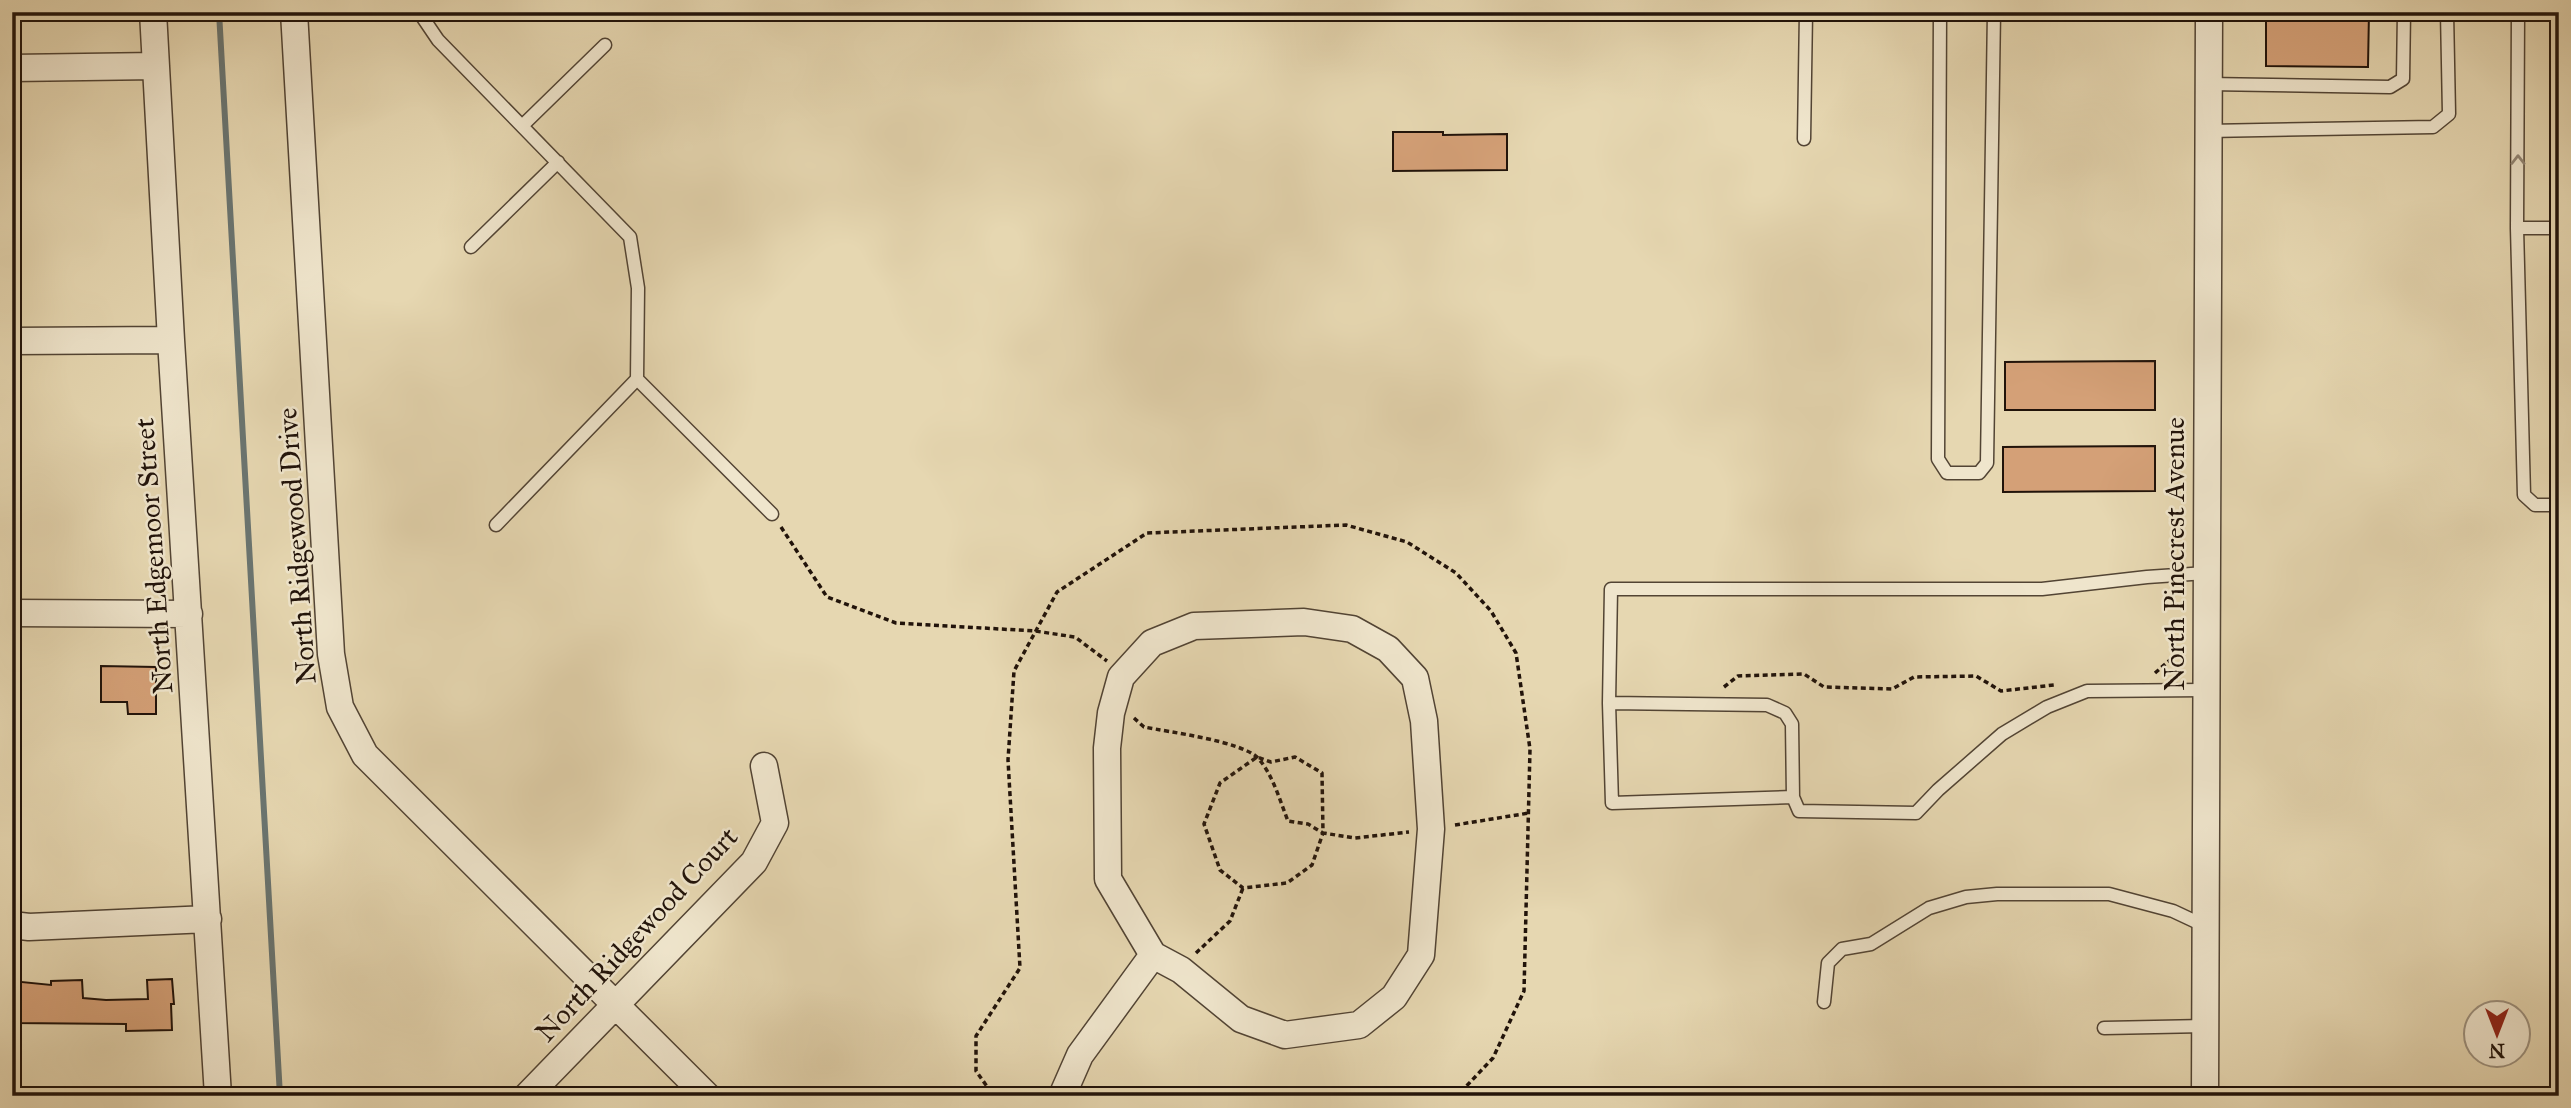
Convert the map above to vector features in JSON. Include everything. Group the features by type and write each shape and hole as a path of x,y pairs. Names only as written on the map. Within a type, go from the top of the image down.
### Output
{"street":[{"name":"North Edgemoor Street","path":"153,12 218,1096"},
{"name":"North Ridgewood Drive","path":"294,12 331,654 340,707 365,755 707,1096"},
{"name":"North Pinecrest Avenue","path":"2205,1096 2209,12"},
{"path":"12,68 156,66"},
{"path":"12,341 171,340"},
{"path":"12,613 189,614"},
{"path":"1304,622 1352,629 1388,649 1415,678 1424,721 1432,829 1421,955 1394,996 1359,1025 1285,1035 1241,1018 1181,970 1153,956 1108,879 1107,748 1111,713 1121,677 1152,643 1194,625 1304,622"},
{"name":"North Ridgewood Court","path":"527,1096 754,862 775,823 764,766"},
{"path":"12,925 29,927 208,919"},
{"path":"1062,1096 1080,1055 1153,956"}],"lane":[{"path":"419,12 438,40 631,237 638,288 637,379 496,525"},
{"path":"1804,139 1806,12"},
{"path":"1940,12 1938,459 1947,473 1979,473 1987,463 1994,12"},
{"path":"2208,84 2390,87 2403,79 2404,12"},
{"path":"2208,131 2433,127 2449,114 2447,12"},
{"path":"2518,12 2517,228 2524,495 2535,505 2559,505"},
{"path":"522,125 605,46"},
{"path":"471,247 558,162"},
{"path":"2517,228 2559,228"},
{"path":"637,379 772,514"},
{"path":"1793,797 1612,803 1609,703 1611,589 2042,589 2206,573"},
{"path":"1609,703 1767,705 1785,713 1792,724 1793,797 1799,811 1916,813 2002,734 2047,707 2087,691 2206,690"},
{"path":"1824,1002 1828,962 1842,949 1871,944 1929,908 1966,897 1997,894 2109,894 2173,911 2205,926"},
{"path":"2104,1028 2205,1026"}],"path":[{"path":"772,514 827,597 896,623 1035,631 1074,637 1103,656 1121,677"},
{"path":"1456,573 1491,611 1516,653 1530,749 1524,991 1493,1058 1457,1096"},
{"path":"2144,674 2157,672 2186,647"},
{"path":"1722,689 1738,676 1804,674 1824,687 1892,689 1914,677 1976,676 2001,691 2066,683"},
{"path":"1137,706 1133,717 1144,727 1222,741 1271,762 1295,757 1322,773 1323,833 1312,865 1287,883 1243,888 1220,870 1204,824 1220,782 1257,757"},
{"path":"1257,757 1276,790 1288,821 1308,824 1323,833 1356,838 1529,813"},
{"path":"1181,970 1188,960 1230,921 1243,888"}],"building":[{"path":"2266,12 2369,12 2368,67 2266,66"},
{"path":"1393,132 1443,132 1443,135 1507,134 1507,170 1393,171"},
{"path":"2155,361 2155,410 2005,410 2005,362"},
{"path":"2155,446 2155,491 2003,492 2003,447"},
{"path":"101,666 156,667 156,714 128,714 127,702 101,702"},
{"path":"172,979 172,1030 126,1031 126,1024 12,1023 12,981 51,985 51,981 82,980 83,998 106,1000 148,999 147,980"}],"waterway":[{"path":"219,12 280,1096"}]}
